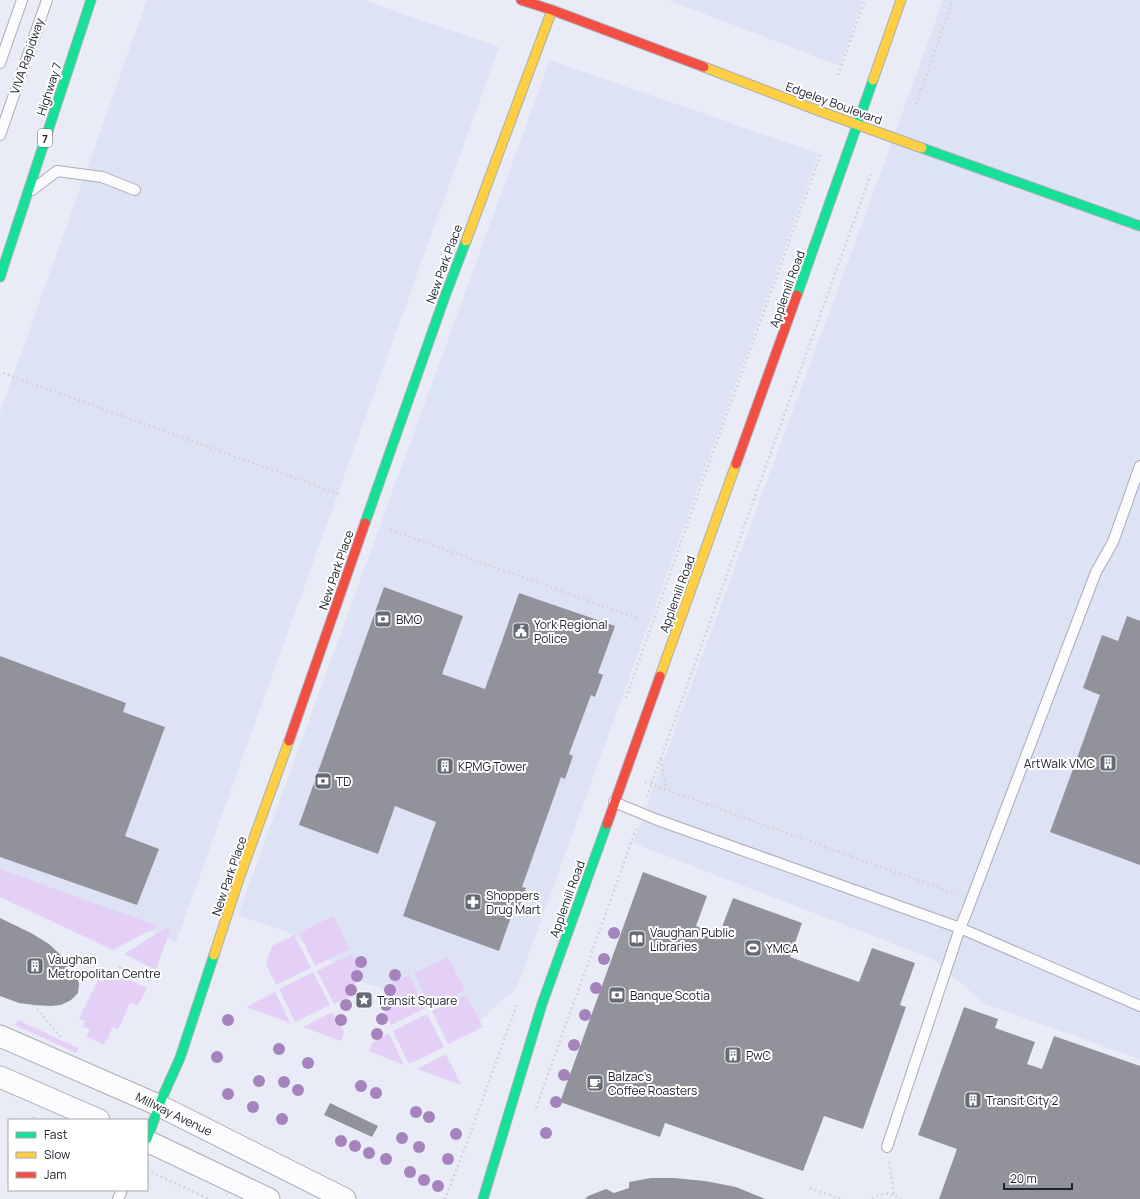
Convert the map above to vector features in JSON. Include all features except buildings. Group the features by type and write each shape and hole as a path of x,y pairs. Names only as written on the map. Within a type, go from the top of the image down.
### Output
{"street":[{"name":"Highway 7","path":"0,276 91,0"},
{"name":"Edgeley Boulevard","path":"521,0 552,10 815,109 1140,226"},
{"name":"Applemill Road","path":"483,1199 542,1004 755,414 901,0"},
{"name":"New Park Place","path":"148,1137 158,1105 180,1058 239,879 290,738 444,296 552,10"},
{"name":"Millway Avenue","path":"0,1036 158,1105 345,1199"},
{"path":"0,1076 97,1119"},
{"path":"148,1140 270,1199"}],"lane":[{"name":"VIVA Rapidway","path":"0,63 22,0"},
{"name":"VIVA Rapidway","path":"0,135 47,0"},
{"path":"28,193 58,171 102,177 135,190"},
{"path":"887,1147 960,928 972,900 1093,578 1113,542 1140,466"},
{"path":"614,802 655,819 960,928 1140,1006"}],"path":[{"path":"838,75 866,0"},
{"path":"916,104 953,0"},
{"path":"624,704 703,480 822,154"},
{"path":"666,789 661,759 872,171"},
{"path":"3,373 342,495"},
{"path":"390,530 637,618"},
{"path":"624,774 972,900"},
{"path":"536,1108 615,886"},
{"path":"65,959 94,956"},
{"path":"119,967 131,972"},
{"path":"444,1199 466,1145 517,1003"},
{"path":"34,1005 64,1040"},
{"path":"887,1147 894,1195"},
{"path":"148,1170 209,1199"},
{"path":"810,1188 841,1199"},
{"path":"872,1199 887,1193 901,1199"}],"shaded area":[{"path":"147,0 363,0 499,47 176,942 0,870 0,413"},
{"path":"668,0 863,0 840,66"},
{"path":"943,0 1140,0 1140,1059 985,1004 933,959 633,843 876,186"},
{"name":"KPMG Tower","path":"550,60 819,154 517,987 480,1021 362,982 285,931 238,915"},
{"path":"0,869 158,926 113,950 0,897"},
{"path":"333,916 350,949 315,966 299,933"},
{"path":"165,928 170,930 156,970 124,954"},
{"path":"294,935 311,968 276,985 266,964 272,946"},
{"path":"352,954 360,971 351,996 334,1004 317,971"},
{"path":"448,957 465,990 430,1007 414,973"},
{"path":"108,970 147,988 138,1005 130,1003 118,1030 113,1027 104,1045 86,1036 90,1029 83,1027 85,1021 79,1018 98,980 103,982"},
{"path":"313,972 330,1005 295,1022 279,989"},
{"path":"409,975 425,1008 391,1025 383,1007 390,984"},
{"path":"275,992 290,1023 246,1007"},
{"path":"466,995 483,1027 448,1044 432,1011"},
{"path":"332,1012 344,1032 341,1041 303,1027"},
{"path":"427,1014 444,1047 409,1064 393,1031"},
{"path":"18,1020 78,1048 76,1053 15,1025"},
{"path":"389,1033 404,1065 369,1051 372,1043"},
{"path":"446,1054 461,1085 417,1069"}],"traffic: fast":[{"path":"0,277 91,0"},
{"path":"797,295 873,80"},
{"path":"922,148 1140,226"},
{"path":"365,523 445,296 466,241"},
{"path":"483,1199 542,1004 607,824"},
{"path":"148,1136 162,1098 180,1058 214,955"}],"traffic: slow":[{"path":"873,80 901,0"},
{"path":"466,241 552,10"},
{"path":"704,67 922,148"},
{"path":"660,676 736,464"},
{"path":"214,955 239,879 289,741"}],"traffic: jam":[{"path":"521,0 552,10 704,67"},
{"path":"736,464 797,295"},
{"path":"289,741 365,523"},
{"path":"607,824 660,676"}],"place":[{"name":"BMO","path":"383,619"},
{"name":"York Regional Police","path":"521,631"},
{"name":"ArtWalk VMC","path":"1108,763"},
{"name":"KPMG Tower","path":"445,766"},
{"name":"TD","path":"323,781"},
{"name":"Shoppers Drug Mart","path":"473,902"},
{"name":"Vaughan Public Libraries","path":"637,939"},
{"name":"YMCA","path":"753,948"},
{"name":"Vaughan Metropolitan Centre","path":"35,966"},
{"name":"Banque Scotia","path":"617,995"},
{"name":"Transit Square","path":"364,1000"},
{"name":"PwC","path":"733,1055"},
{"name":"Balzac’s Coffee Roasters","path":"595,1083"},
{"name":"Transit City 2","path":"973,1100"}]}
